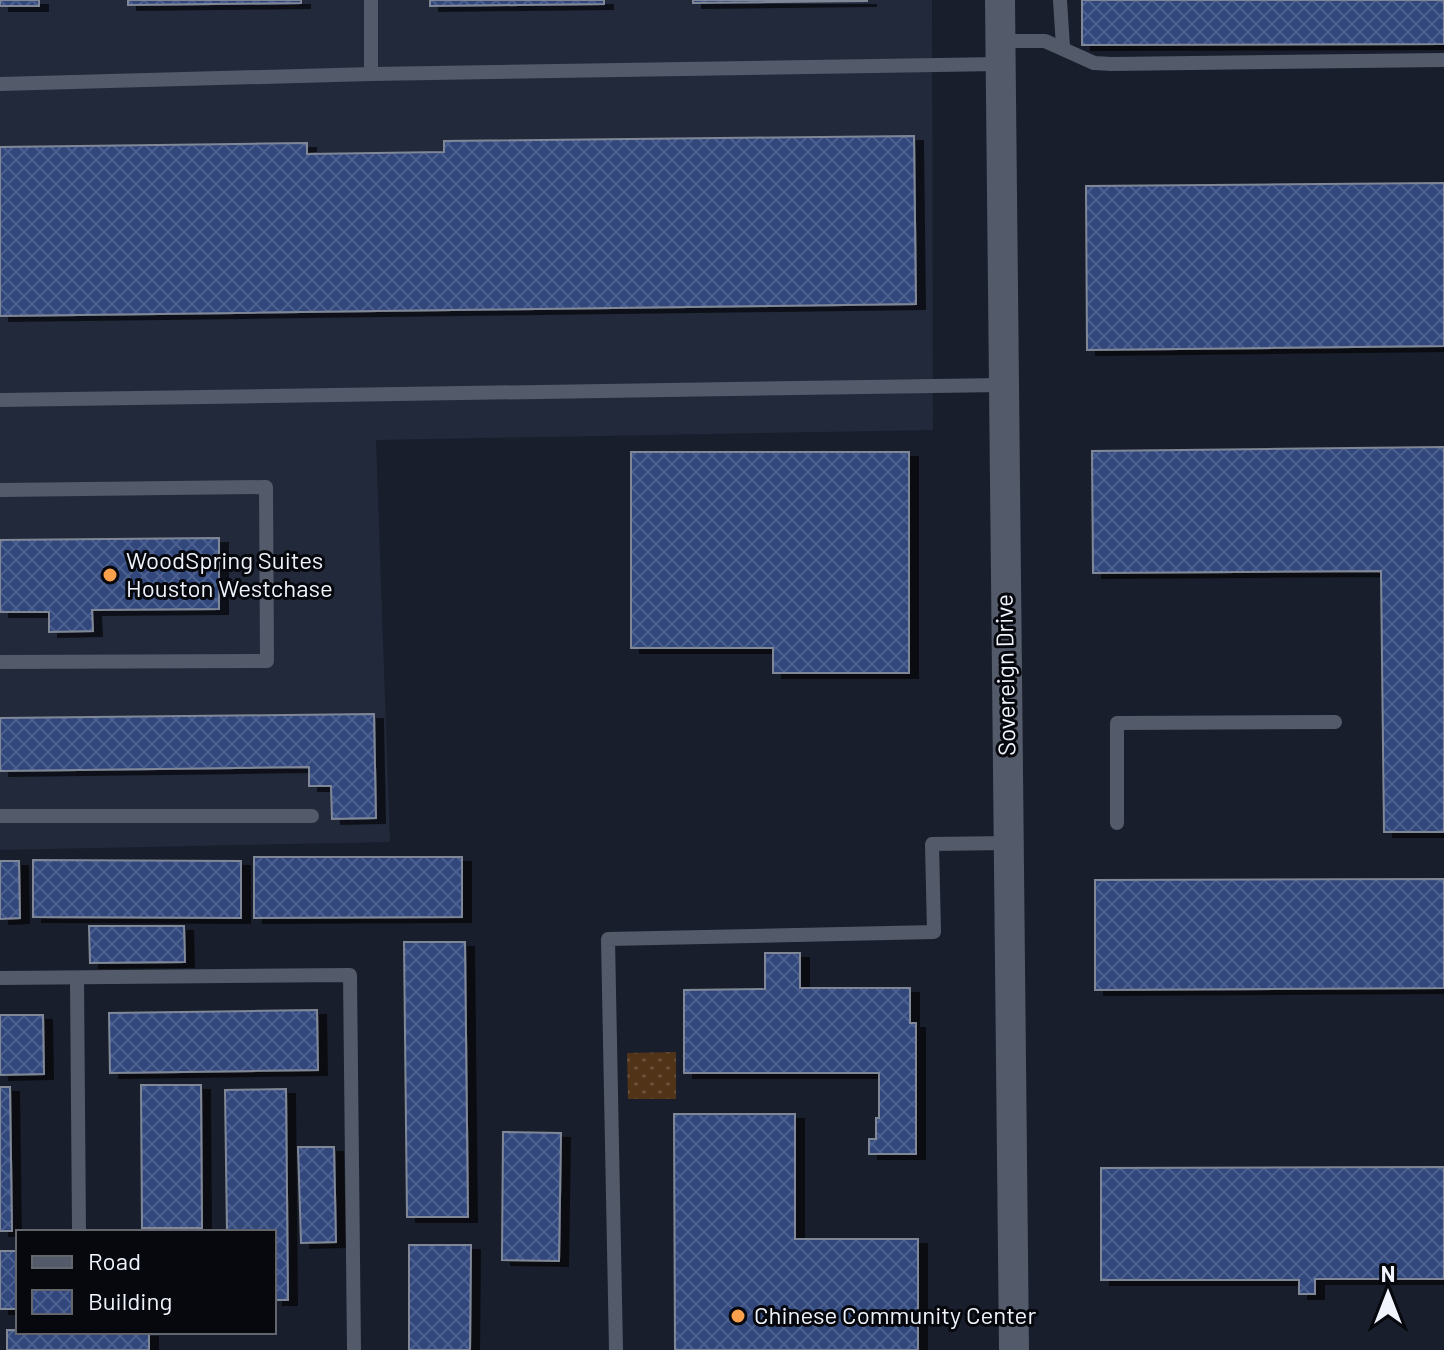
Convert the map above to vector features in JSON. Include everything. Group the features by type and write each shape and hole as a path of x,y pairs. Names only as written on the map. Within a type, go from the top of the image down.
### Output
{"street":[{"name":"Sovereign Drive","path":"1000,0 1014,1350"}],"lane":[{"path":"371,0 371,74"},
{"path":"1060,0 1063,47"},
{"path":"0,84 1000,53 1045,41 1094,63 1112,64 1444,60"},
{"path":"0,400 1003,385"},
{"path":"0,490 266,487 267,661 0,662"},
{"path":"1117,823 1117,723 1335,722"},
{"path":"0,816 312,816"},
{"path":"616,1350 608,939 934,932 932,844 1008,843"},
{"path":"0,978 350,975 354,1350"},
{"path":"77,978 79,1230"}],"shaded area":[{"path":"0,0 932,0 933,430 376,440 390,842 0,850"},
{"path":"676,1052 676,1099 628,1099 627,1053"}],"building":[{"path":"0,0 39,0 39,6 0,6"},
{"path":"128,0 301,0 301,3 128,5"},
{"path":"430,0 604,0 604,4 430,6"},
{"path":"693,0 867,0 867,1 693,3"},
{"path":"1082,0 1444,0 1444,44 1082,45"},
{"path":"914,136 916,304 0,316 0,147 307,143 307,154 444,152 444,141"},
{"path":"1444,183 1444,346 1087,350 1086,186"},
{"path":"1444,447 1444,832 1384,832 1381,571 1093,573 1092,451"},
{"path":"631,452 909,452 909,673 773,673 773,648 631,648"},
{"name":"WoodSpring Suites Houston Westchase","path":"219,538 219,609 92,610 93,631 49,632 49,612 0,612 0,540"},
{"path":"374,714 376,818 332,819 331,786 309,786 309,767 0,771 0,718"},
{"path":"254,857 462,857 462,917 254,918"},
{"path":"33,860 241,861 241,918 33,917"},
{"path":"0,861 19,861 20,918 0,919"},
{"path":"1444,879 1444,988 1095,990 1095,880"},
{"path":"89,926 184,926 185,962 90,963"},
{"path":"404,942 465,942 468,1217 407,1217"},
{"path":"765,953 800,953 800,988 910,988 910,1023 916,1023 916,1154 869,1154 869,1139 876,1139 876,1118 879,1118 879,1073 684,1073 684,990 765,989"},
{"path":"317,1010 318,1070 110,1073 109,1013"},
{"path":"0,1015 43,1015 44,1074 0,1075"},
{"path":"141,1085 201,1085 202,1228 142,1228"},
{"path":"0,1087 10,1087 12,1231 0,1231"},
{"path":"286,1089 288,1300 276,1300 276,1230 227,1230 225,1090"},
{"path":"674,1114 795,1114 795,1239 918,1239 918,1350 675,1350"},
{"path":"503,1132 561,1133 559,1261 502,1260"},
{"path":"298,1147 334,1147 336,1242 301,1243"},
{"path":"1444,1167 1444,1279 1315,1279 1315,1294 1299,1294 1299,1280 1101,1280 1101,1168"},
{"path":"409,1245 471,1245 470,1350 409,1350"},
{"path":"0,1251 16,1251 16,1309 0,1309"},
{"path":"7,1330 16,1330 16,1334 149,1334 149,1350 7,1350"}],"place":[{"name":"WoodSpring Suites Houston Westchase","path":"110,575"},
{"name":"Chinese Community Center","path":"738,1316"}]}
